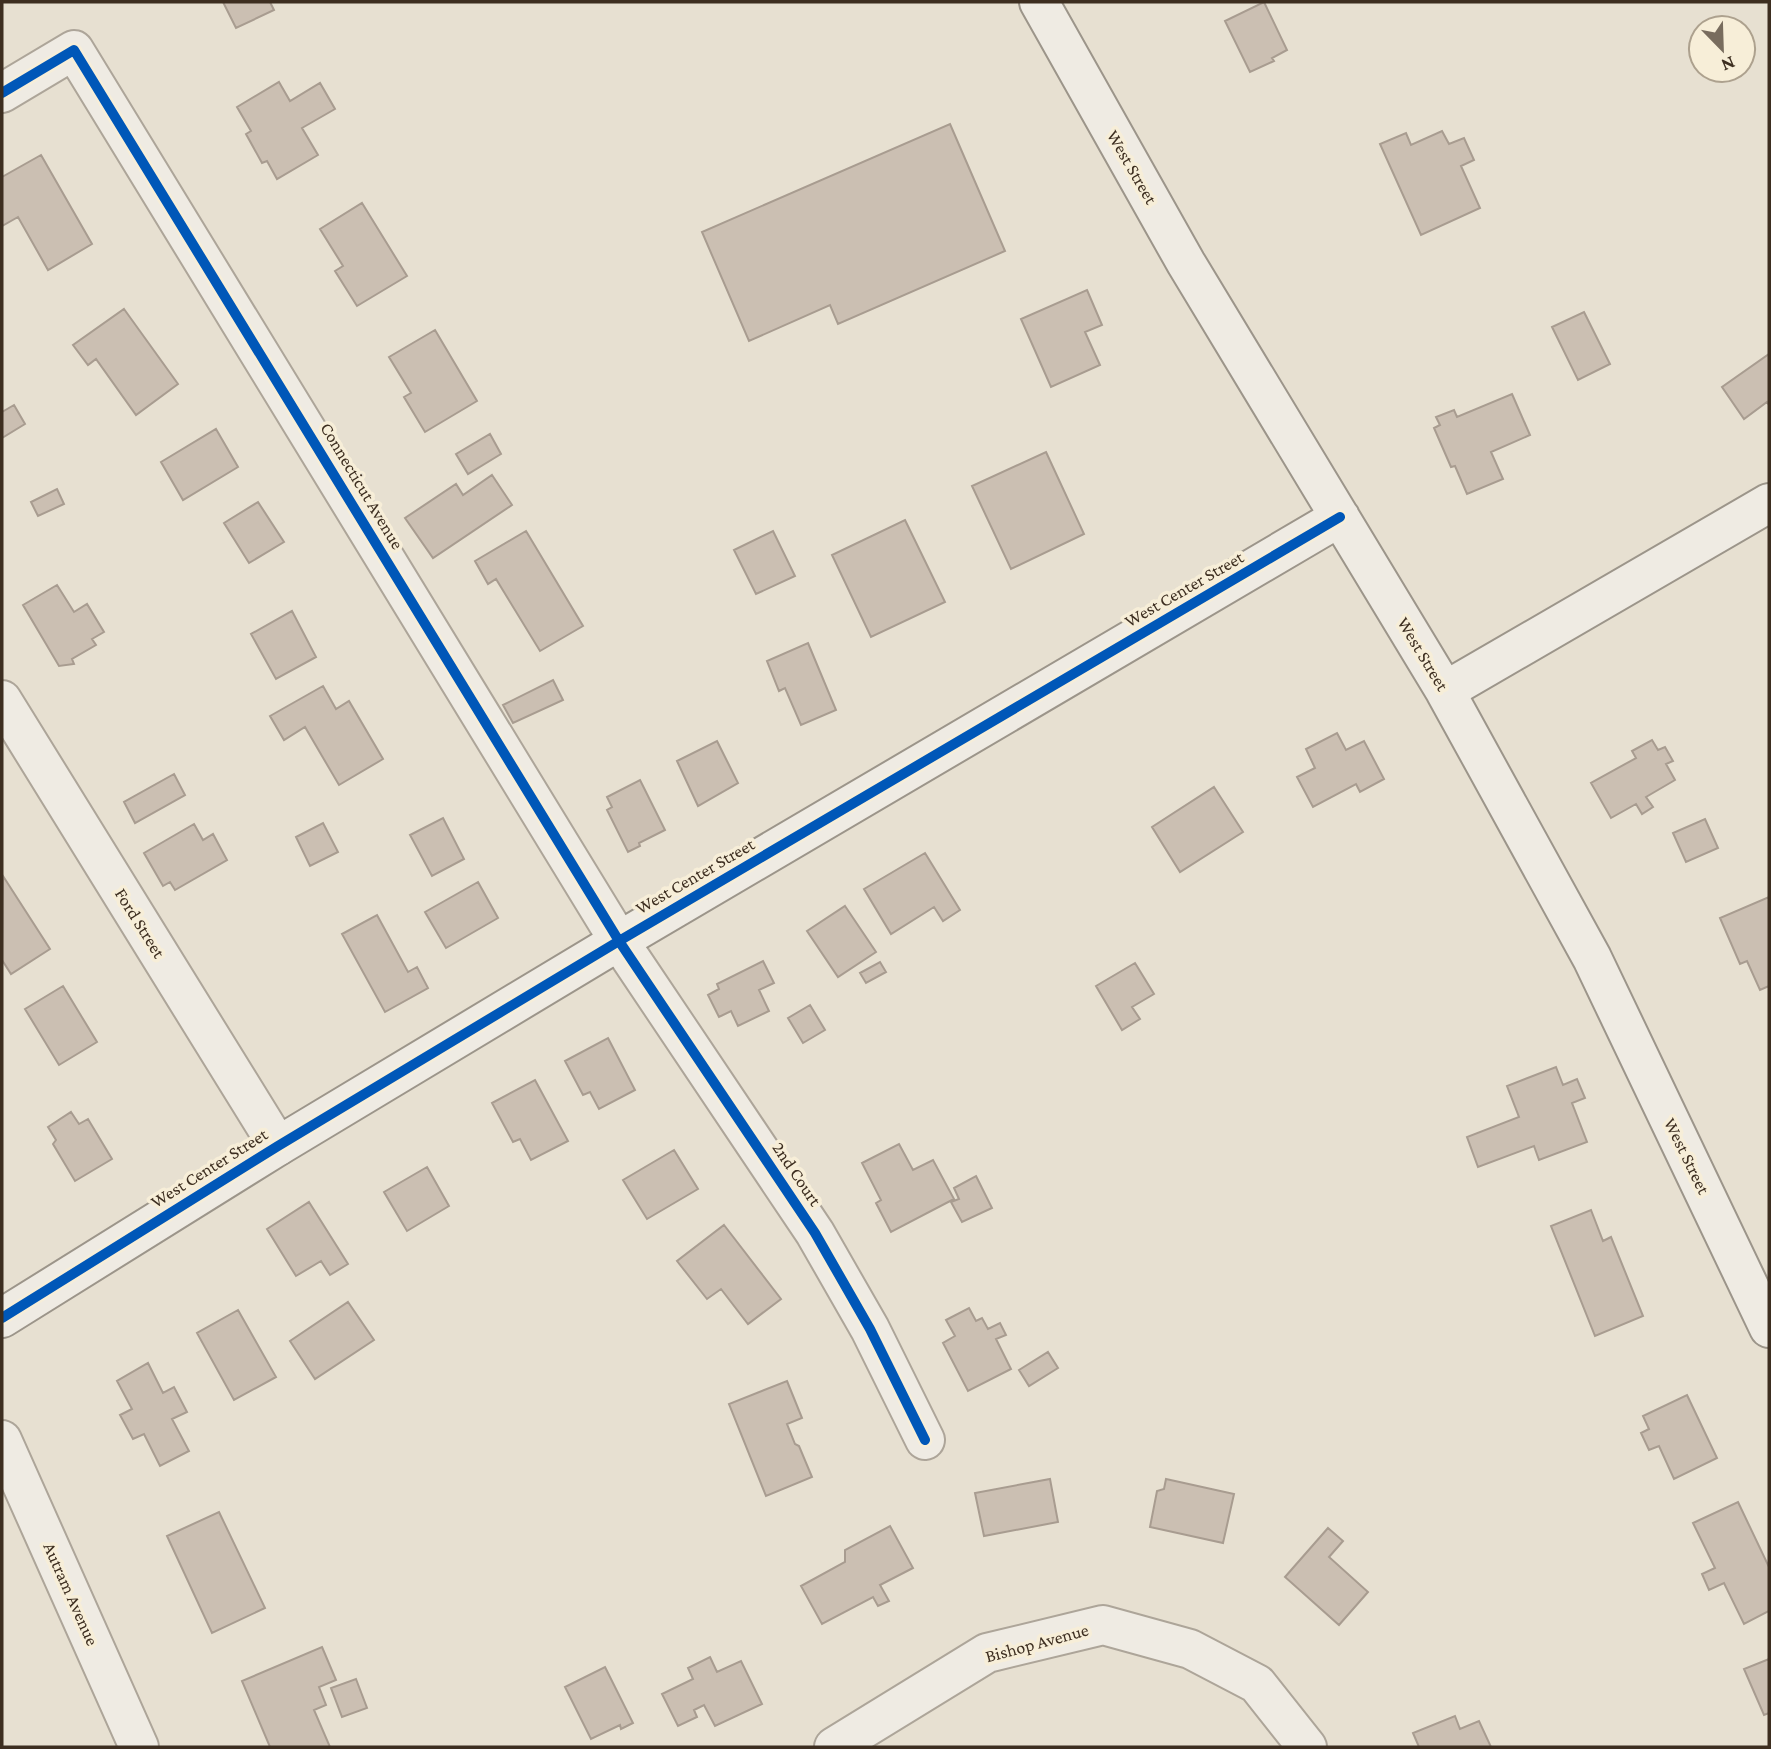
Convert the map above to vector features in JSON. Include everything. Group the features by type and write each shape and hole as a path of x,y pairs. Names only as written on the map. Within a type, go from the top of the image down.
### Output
{"street":[{"name":"West Street","path":"1039,2 1186,263 1445,691 1592,958 1769,1328"},
{"name":"Connecticut Avenue","path":"2,93 74,50 619,941"},
{"path":"1445,691 1769,503"},
{"name":"West Center Street","path":"2,1318 278,1146 619,941 1340,517"},
{"name":"Ford Street","path":"2,700 278,1146"},
{"name":"2nd Court","path":"619,941 815,1233 870,1329 925,1440"},
{"name":"Autram Avenue","path":"2,1440 139,1747"},
{"name":"Bishop Avenue","path":"834,1747 987,1653 1103,1625 1190,1649 1257,1684 1307,1747"}],"building":[{"path":"223,2 270,2 274,10 236,28"},
{"path":"1264,2 1287,50 1272,58 1274,61 1250,72 1225,21"},
{"path":"279,82 290,101 320,83 335,109 302,128 318,155 277,179 267,161 262,163 246,134 251,131 237,107"},
{"path":"950,124 1005,251 838,324 830,305 749,341 702,232"},
{"path":"1442,131 1449,144 1464,138 1474,160 1461,166 1480,208 1421,235 1380,144 1406,133 1411,145"},
{"path":"41,155 92,244 48,270 18,217 2,226 2,177"},
{"path":"362,203 407,276 357,306 335,271 343,266 320,229"},
{"path":"1087,290 1102,325 1085,332 1100,365 1051,387 1021,319"},
{"path":"124,309 178,384 136,415 96,359 88,365 73,345"},
{"path":"1584,312 1610,364 1578,380 1552,327"},
{"path":"435,330 477,401 425,432 404,397 411,393 389,357"},
{"path":"1769,354 1769,405 1767,402 1744,419 1722,387"},
{"path":"1512,394 1530,435 1491,452 1503,479 1467,494 1455,466 1451,467 1434,428 1440,425 1436,417 1454,410 1457,417"},
{"path":"14,405 25,424 2,438 2,412"},
{"path":"216,429 238,467 183,500 161,462"},
{"path":"490,434 501,454 468,474 456,454"},
{"path":"1046,452 1084,534 1011,569 972,486"},
{"path":"492,475 512,505 433,558 405,518 456,484 463,495"},
{"path":"57,489 64,504 38,516 31,502"},
{"path":"258,502 284,542 249,563 224,523"},
{"path":"905,520 945,602 871,637 832,555"},
{"path":"526,531 583,626 540,651 496,579 488,584 475,561"},
{"path":"773,531 795,576 756,594 734,550"},
{"path":"57,585 74,612 87,604 104,632 92,639 96,645 72,659 74,664 59,666 23,605"},
{"path":"292,611 316,657 276,679 251,634"},
{"path":"808,643 836,710 801,725 785,688 779,691 767,661"},
{"path":"553,680 563,700 513,723 503,705"},
{"path":"323,686 336,709 349,701 383,759 339,785 305,727 284,740 270,716"},
{"path":"1337,733 1346,750 1364,741 1384,779 1360,792 1356,784 1313,807 1297,777 1315,768 1306,749"},
{"path":"1652,740 1658,750 1665,747 1673,761 1666,764 1675,780 1646,797 1653,807 1642,814 1636,804 1611,818 1591,783 1636,758 1632,751"},
{"path":"717,741 738,783 698,806 677,761"},
{"path":"174,774 185,795 135,823 124,802"},
{"path":"640,780 665,830 639,843 640,846 628,852 607,810 612,807 607,797"},
{"path":"1214,787 1243,832 1180,872 1152,827"},
{"path":"443,818 464,859 432,876 410,835"},
{"path":"1705,819 1718,848 1686,862 1673,833"},
{"path":"323,823 338,852 310,866 296,837"},
{"path":"194,824 203,840 213,834 227,860 175,890 170,882 163,886 144,853"},
{"path":"925,853 960,910 943,921 934,907 891,934 864,889"},
{"path":"3,876 50,949 11,974 2,960"},
{"path":"478,882 498,918 446,948 425,912"},
{"path":"1769,897 1769,986 1760,990 1747,961 1740,964 1720,918"},
{"path":"845,906 876,952 838,977 807,931"},
{"path":"377,915 408,972 417,967 428,988 385,1012 342,934"},
{"path":"763,961 774,983 759,990 769,1011 738,1026 731,1011 719,1017 708,995 719,989 717,984"},
{"path":"880,962 886,972 866,983 860,973"},
{"path":"1135,963 1154,994 1132,1007 1140,1019 1122,1030 1096,986"},
{"path":"63,986 97,1042 59,1065 25,1009"},
{"path":"810,1005 825,1030 803,1043 788,1018"},
{"path":"608,1038 635,1090 599,1109 590,1092 583,1095 565,1061"},
{"path":"1556,1067 1563,1085 1577,1079 1585,1098 1572,1103 1587,1142 1539,1160 1534,1146 1478,1167 1467,1137 1519,1117 1507,1086"},
{"path":"535,1080 568,1141 531,1160 520,1139 513,1142 492,1103"},
{"path":"71,1112 79,1124 88,1119 112,1159 75,1181 53,1144 56,1140 48,1127"},
{"path":"899,1144 913,1170 933,1160 954,1199 891,1232 876,1203 881,1200 862,1163"},
{"path":"674,1150 698,1189 647,1219 623,1180"},
{"path":"427,1167 449,1206 407,1231 384,1192"},
{"path":"976,1176 992,1208 962,1222 951,1202 959,1199 954,1188"},
{"path":"309,1202 348,1264 330,1275 321,1261 296,1276 267,1229"},
{"path":"1591,1210 1603,1241 1611,1237 1643,1316 1595,1336 1551,1226"},
{"path":"724,1225 781,1299 748,1324 721,1289 707,1299 677,1261"},
{"path":"348,1302 374,1340 315,1379 290,1341"},
{"path":"969,1308 976,1321 982,1318 988,1329 1000,1323 1006,1335 996,1339 1011,1369 968,1391 943,1343 955,1336 946,1320"},
{"path":"238,1310 276,1377 234,1400 197,1333"},
{"path":"1048,1352 1058,1368 1029,1386 1019,1370"},
{"path":"148,1363 163,1393 174,1387 187,1412 172,1419 189,1451 160,1466 144,1434 133,1439 120,1415 132,1409 117,1381"},
{"path":"787,1381 802,1418 787,1424 812,1477 766,1496 729,1404"},
{"path":"1687,1395 1717,1458 1674,1479 1659,1446 1649,1450 1641,1433 1649,1429 1643,1416"},
{"path":"1050,1479 1058,1522 984,1536 975,1493"},
{"path":"1166,1479 1234,1494 1223,1543 1150,1527 1157,1491 1164,1489"},
{"path":"1738,1502 1769,1567 1769,1611 1744,1624 1724,1583 1709,1590 1702,1574 1715,1568 1693,1523"},
{"path":"219,1512 265,1608 212,1633 167,1536"},
{"path":"890,1526 913,1568 880,1585 889,1601 878,1606 873,1597 822,1624 801,1586 845,1562 845,1550"},
{"path":"1328,1528 1343,1541 1329,1557 1368,1592 1339,1625 1285,1577"},
{"path":"322,1647 336,1680 319,1687 326,1705 314,1710 330,1747 270,1747 242,1681"},
{"path":"710,1657 717,1672 741,1661 762,1704 715,1726 704,1705 694,1710 697,1717 678,1726 662,1694 693,1679 688,1668"},
{"path":"1769,1659 1769,1713 1764,1715 1744,1669"},
{"path":"605,1667 633,1723 621,1729 620,1725 591,1739 565,1687"},
{"path":"356,1679 367,1708 342,1717 331,1688"},
{"path":"1455,1716 1460,1729 1479,1721 1491,1747 1419,1747 1413,1733"}],"cycle path":[{"path":"2,93 74,50 619,941 815,1233 870,1329 925,1440"},
{"path":"2,1318 278,1146 619,941 1340,517"}]}
